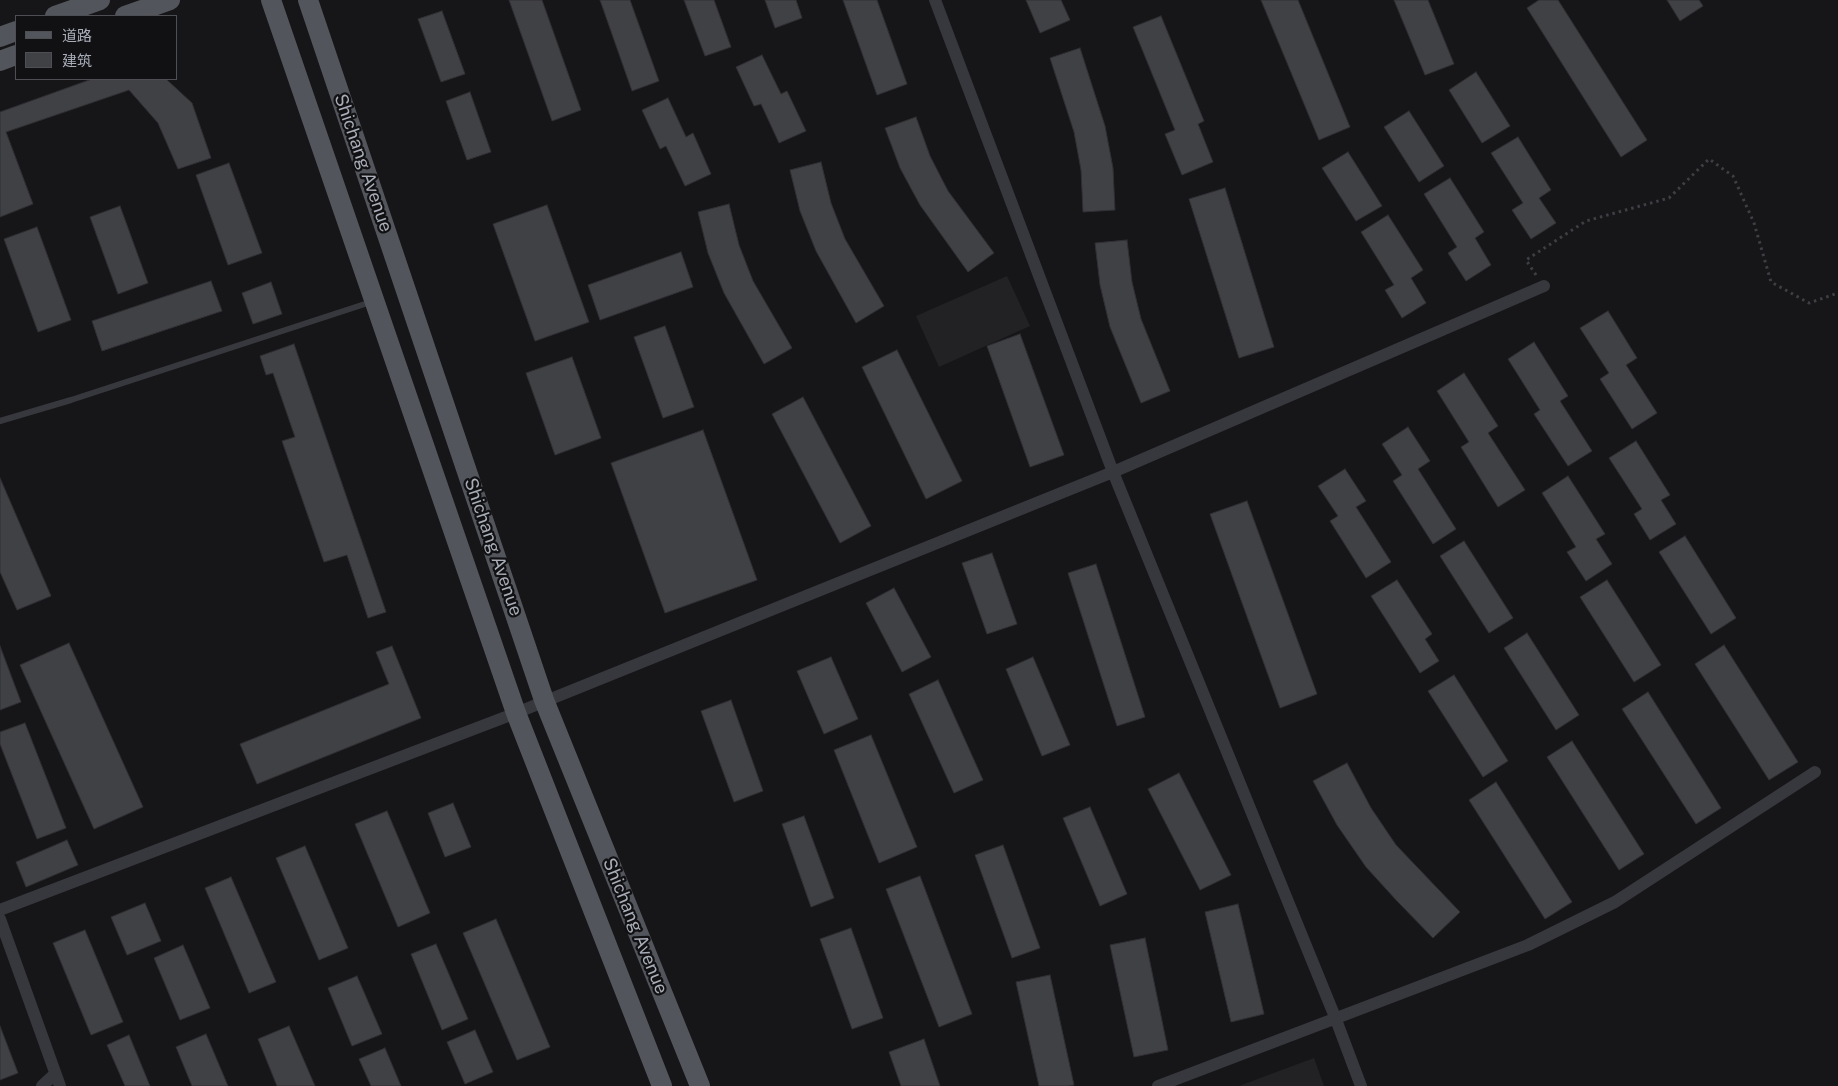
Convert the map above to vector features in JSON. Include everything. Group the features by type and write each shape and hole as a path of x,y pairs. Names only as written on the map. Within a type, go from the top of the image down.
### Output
{"main road":[{"path":"58,15 100,0"},
{"path":"128,15 170,0"},
{"name":"Shichang Avenue","path":"271,0 516,713 662,1086"},
{"name":"Shichang Avenue","path":"308,0 544,700 700,1086"},
{"path":"0,37 15,31"},
{"path":"0,61 15,55"}],"street":[{"path":"935,0 1113,472 1335,1017 1361,1086"},
{"path":"0,910 516,713 544,700 1113,472 1544,286"},
{"path":"1158,1086 1528,945 1615,902 1815,772"},
{"path":"0,919 58,1080 42,1086"}],"lane":[{"path":"0,421 72,400 374,301"}],"path":[{"path":"1544,286 1526,260 1586,221 1669,198 1709,159 1733,176 1754,223 1771,282 1809,303 1838,293"}],"shaded area":[{"path":"1007,276 1030,326 939,367 916,316"},
{"path":"1314,1058 1324,1086 1239,1086 1279,1071"}],"building":[{"path":"509,0 542,0 581,110 552,121"},
{"path":"600,0 630,0 659,81 632,91"},
{"path":"684,0 714,0 731,47 705,56"},
{"path":"765,0 796,0 802,18 775,28"},
{"path":"843,0 877,0 907,84 877,95"},
{"path":"1026,0 1061,0 1070,20 1040,33"},
{"path":"1261,0 1298,0 1350,127 1319,140"},
{"path":"1394,0 1428,0 1454,64 1425,75"},
{"path":"1539,0 1558,0 1647,140 1621,157 1527,8"},
{"path":"1667,0 1699,0 1703,6 1680,21"},
{"path":"442,11 465,74 441,82 418,19"},
{"path":"1161,16 1204,121 1198,124 1213,162 1182,175 1165,134 1175,130 1133,27"},
{"path":"1080,48 1105,126 1113,168 1115,210 1083,212 1081,170 1074,132 1050,58"},
{"path":"762,55 781,94 787,91 806,131 779,143 761,104 754,106 736,67"},
{"path":"1476,72 1510,126 1482,143 1449,90"},
{"path":"89,80 167,80 192,103 211,158 178,169 158,123 129,90 6,132 33,204 0,217 0,112"},
{"path":"470,92 491,152 467,160 446,101"},
{"path":"668,98 686,137 693,133 711,174 685,186 666,146 660,149 642,110"},
{"path":"1409,111 1444,166 1419,182 1384,127"},
{"path":"916,117 930,156 948,191 994,253 968,272 920,205 900,168 885,128"},
{"path":"1518,137 1551,190 1539,198 1556,223 1531,239 1512,210 1523,203 1491,153"},
{"path":"1348,152 1382,206 1356,221 1322,168"},
{"path":"821,162 831,203 845,239 884,306 856,323 816,251 800,211 790,170"},
{"path":"229,163 262,253 228,265 196,175"},
{"path":"1450,178 1484,232 1475,238 1491,265 1466,281 1448,253 1457,247 1424,194"},
{"path":"1225,188 1274,347 1239,358 1189,199"},
{"path":"729,204 739,245 753,281 792,348 764,364 724,293 708,253 698,212"},
{"path":"547,205 589,322 535,341 493,224"},
{"path":"120,206 148,283 118,294 90,217"},
{"path":"1388,215 1423,270 1411,278 1426,303 1402,318 1385,290 1394,285 1361,232"},
{"path":"37,227 71,320 38,332 4,239"},
{"path":"1127,240 1132,282 1141,319 1170,391 1141,403 1110,327 1100,285 1095,243"},
{"path":"681,252 693,287 600,320 588,285"},
{"path":"211,281 222,311 102,351 92,321"},
{"path":"271,282 282,314 253,324 242,293"},
{"path":"1608,311 1637,358 1626,365 1657,413 1632,429 1600,379 1609,373 1580,328"},
{"path":"665,326 694,407 663,418 634,337"},
{"path":"1020,334 1064,455 1030,467 987,346"},
{"path":"1534,342 1568,396 1560,401 1592,451 1568,466 1534,414 1540,410 1508,359"},
{"path":"294,344 386,612 368,618 347,555 324,562 282,441 295,437 273,373 266,375 260,356"},
{"path":"897,350 962,481 926,499 862,367"},
{"path":"572,357 601,438 555,455 526,373"},
{"path":"1464,373 1498,426 1488,433 1525,490 1498,507 1461,447 1469,442 1437,391"},
{"path":"803,397 871,526 840,543 772,414"},
{"path":"1408,427 1430,461 1418,469 1456,529 1433,544 1393,481 1402,475 1382,444"},
{"path":"703,430 757,580 665,613 611,463"},
{"path":"1636,441 1670,495 1661,500 1676,524 1650,540 1634,514 1642,509 1609,458"},
{"path":"1345,469 1366,501 1356,507 1391,562 1366,578 1330,521 1338,516 1318,486"},
{"path":"1568,476 1605,534 1596,539 1612,564 1586,581 1567,552 1576,547 1542,493"},
{"path":"0,478 51,596 17,610 0,572"},
{"path":"1247,501 1317,694 1280,708 1210,514"},
{"path":"1685,536 1736,618 1711,634 1659,552"},
{"path":"1464,541 1513,618 1489,633 1440,556"},
{"path":"992,553 1017,624 987,634 962,563"},
{"path":"1096,564 1145,717 1117,726 1068,573"},
{"path":"1397,580 1432,634 1425,639 1439,661 1420,673 1371,596"},
{"path":"1607,580 1661,665 1634,682 1580,597"},
{"path":"894,588 931,657 902,672 866,603"},
{"path":"1527,633 1579,715 1556,730 1504,648"},
{"path":"69,643 143,807 94,829 20,665"},
{"path":"1724,645 1798,762 1769,780 1695,664"},
{"path":"0,646 21,702 0,710"},
{"path":"392,646 421,718 257,784 240,744 389,684 376,652"},
{"path":"831,657 858,719 824,734 797,671"},
{"path":"1033,657 1070,745 1042,756 1006,669"},
{"path":"1454,675 1508,761 1483,777 1428,691"},
{"path":"938,680 983,780 954,793 909,694"},
{"path":"1648,692 1721,808 1696,824 1622,709"},
{"path":"731,700 763,791 734,802 701,711"},
{"path":"25,723 66,828 37,839 0,744 0,732"},
{"path":"871,735 917,847 879,863 834,750"},
{"path":"1572,741 1644,854 1619,870 1547,757"},
{"path":"1347,763 1371,808 1396,845 1460,912 1433,938 1366,867 1337,825 1313,781"},
{"path":"1179,773 1231,875 1200,890 1148,789"},
{"path":"1496,782 1572,902 1545,919 1469,800"},
{"path":"453,803 471,847 445,857 428,813"},
{"path":"1090,807 1127,894 1100,906 1063,818"},
{"path":"387,811 430,913 398,927 355,824"},
{"path":"804,816 834,898 811,907 782,824"},
{"path":"67,840 78,865 26,887 16,862"},
{"path":"1003,845 1040,948 1012,958 975,855"},
{"path":"305,846 348,948 319,960 276,858"},
{"path":"920,876 972,1014 939,1027 886,889"},
{"path":"231,877 276,982 249,993 205,888"},
{"path":"145,903 161,941 127,955 111,917"},
{"path":"1238,904 1264,1014 1231,1022 1205,912"},
{"path":"496,919 550,1047 517,1060 463,933"},
{"path":"851,928 883,1018 852,1029 820,939"},
{"path":"85,930 123,1022 91,1035 53,943"},
{"path":"1145,938 1168,1050 1134,1057 1110,945"},
{"path":"436,944 468,1019 442,1030 411,954"},
{"path":"183,945 210,1008 180,1020 154,958"},
{"path":"1050,975 1074,1085 1039,1086 1016,982"},
{"path":"357,976 382,1034 352,1046 328,988"},
{"path":"0,1026 18,1073 0,1080"},
{"path":"289,1026 315,1086 277,1086 258,1039"},
{"path":"475,1030 493,1072 465,1084 447,1042"},
{"path":"206,1034 228,1086 192,1086 176,1047"},
{"path":"129,1035 150,1086 125,1086 107,1045"},
{"path":"924,1039 940,1086 901,1086 889,1052"},
{"path":"385,1048 401,1086 371,1086 359,1059"}]}
